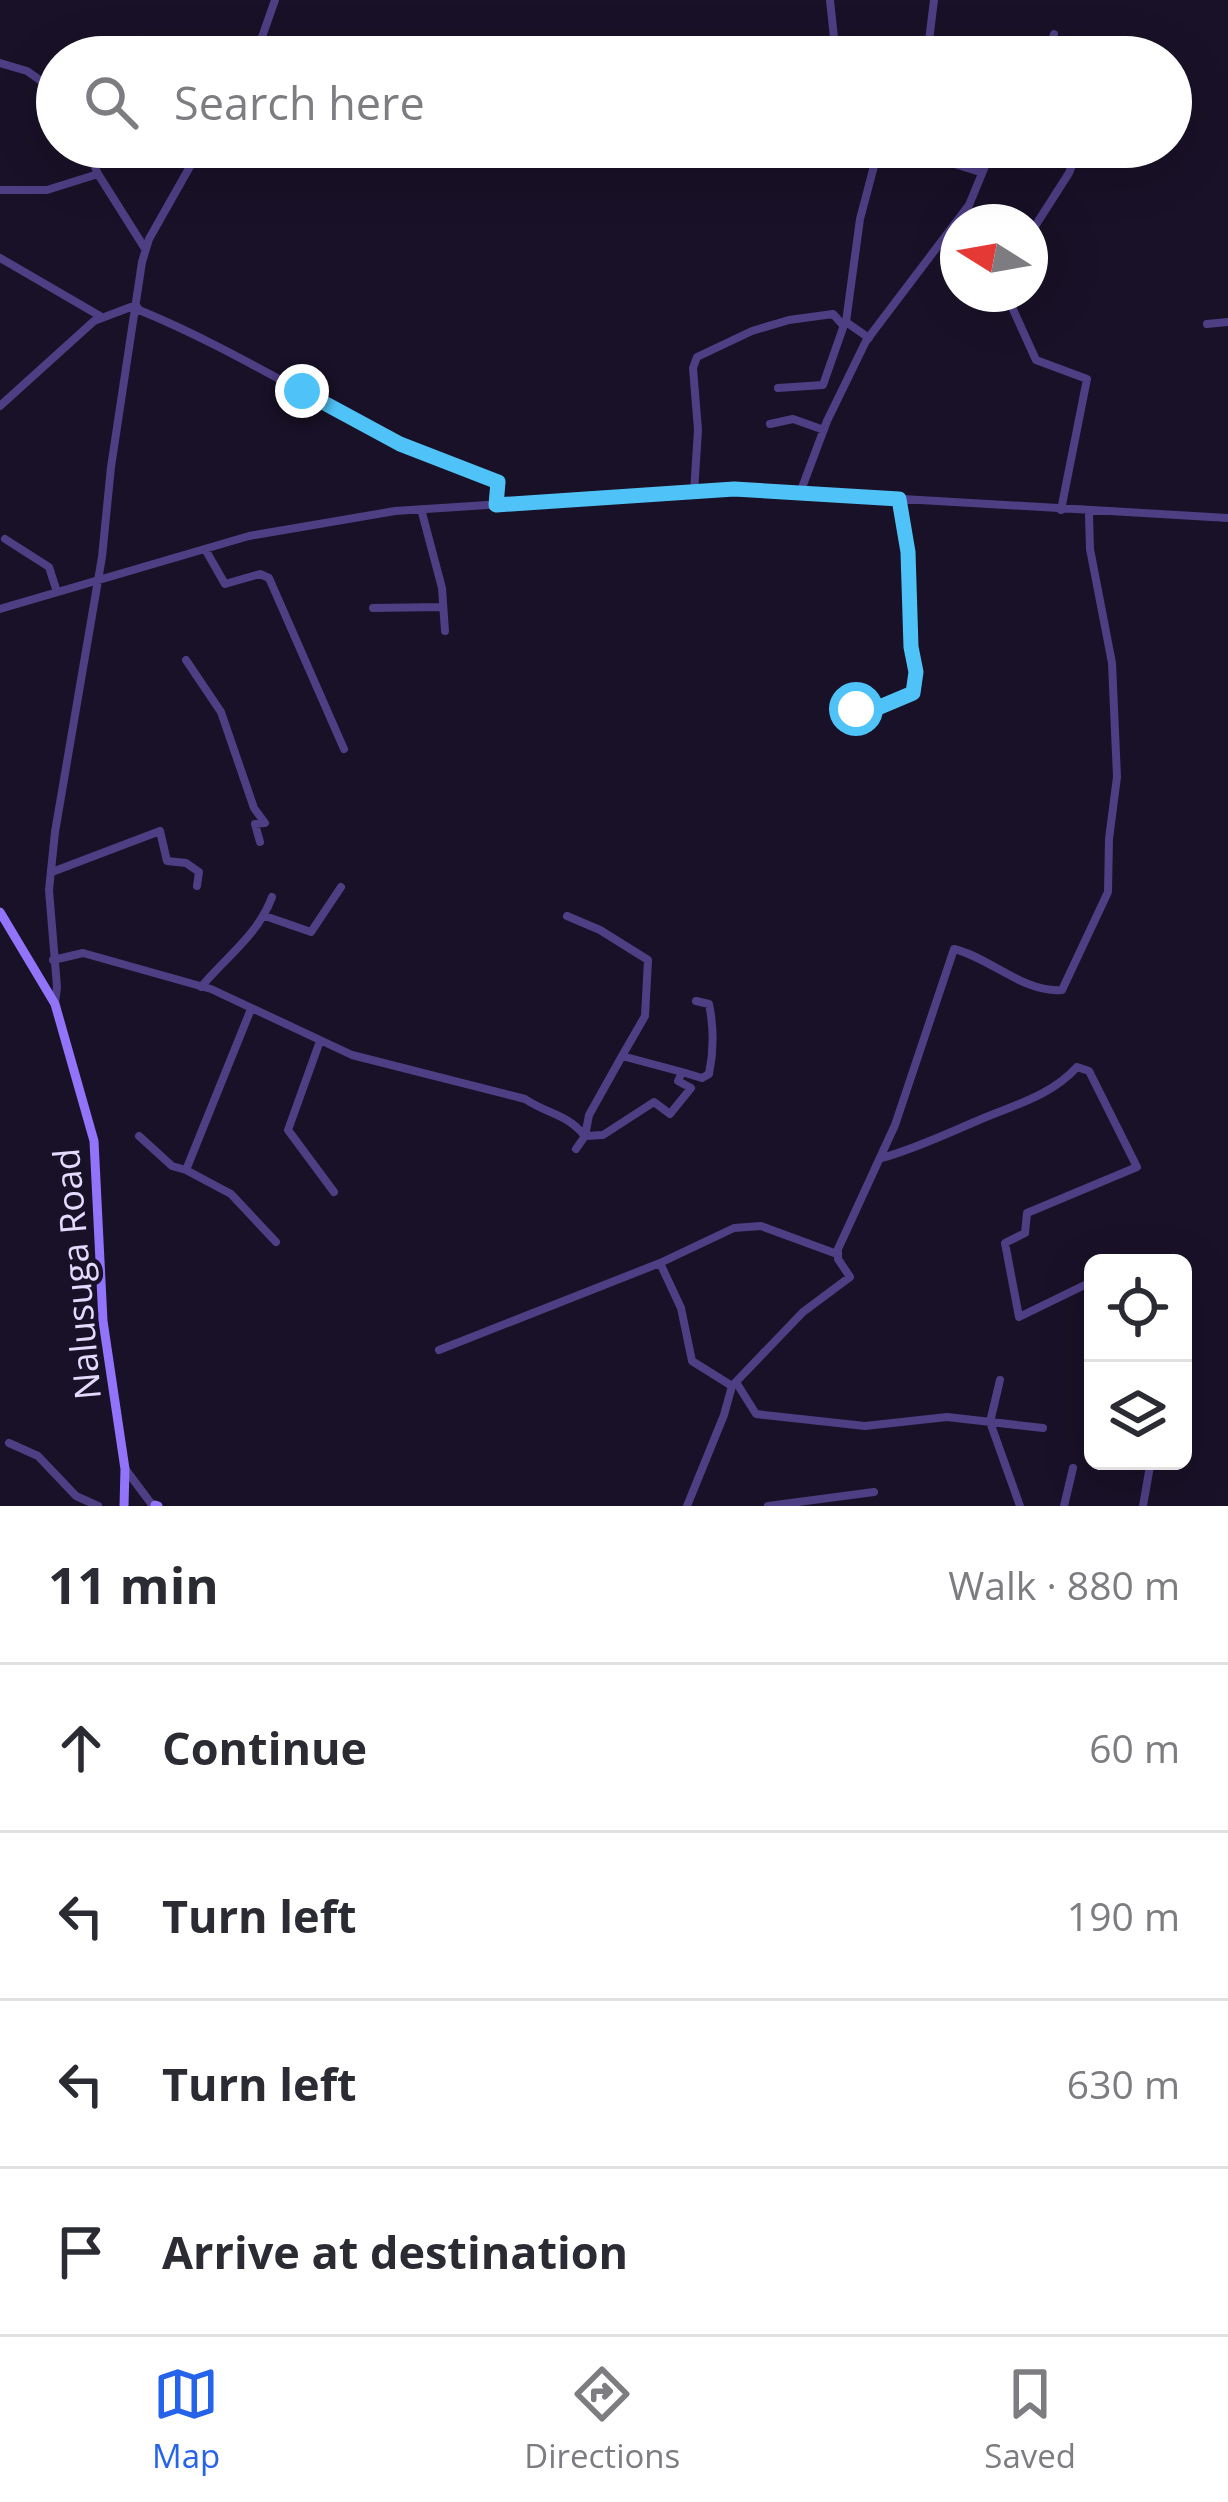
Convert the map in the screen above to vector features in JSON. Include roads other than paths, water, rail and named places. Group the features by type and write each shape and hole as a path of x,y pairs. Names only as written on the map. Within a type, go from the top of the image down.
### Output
{"street":[{"path":"262,36 275,0"},
{"path":"830,0 834,36"},
{"path":"930,36 934,0"},
{"path":"0,64 36,77"},
{"path":"95,168 144,248"},
{"path":"55,1004 51,873 63,771 97,581 144,248 189,168"},
{"path":"778,388 823,385 844,323 860,219 873,168"},
{"path":"967,168 980,172"},
{"path":"800,493 824,430 869,338 969,205 982,168"},
{"path":"1048,206 1071,168"},
{"path":"0,190 47,190 98,174"},
{"path":"0,258 101,317"},
{"path":"0,406 101,317 136,305"},
{"path":"136,305 400,444 498,482 496,505"},
{"path":"1014,312 1036,360 1087,379 1061,510"},
{"path":"694,492 698,430 693,368 697,357 789,320 833,314 869,338"},
{"path":"1207,324 1228,322"},
{"path":"770,424 788,419 824,430"},
{"path":"0,609 249,536 421,509 734,489 1228,518"},
{"path":"856,709 868,712 913,693 916,672 908,552 899,499"},
{"path":"421,509 442,588 445,631"},
{"path":"837,1254 881,1158 954,950 972,954 1042,992 1062,989 1108,892 1117,721 1089,515"},
{"path":"4,538 49,567 57,592"},
{"path":"205,549 225,584 260,574 269,578 344,749"},
{"path":"373,608 441,607"},
{"path":"186,660 221,712 254,808 265,823 255,824 260,842"},
{"path":"51,873 160,831 167,861 186,863 199,872 197,886"},
{"path":"265,916 310,932 341,887"},
{"path":"201,987 239,949 265,916 272,897"},
{"name":"Nalusuga Road","path":"0,912 55,1004 94,1142 103,1321 125,1469 124,1506"},
{"path":"567,916 648,960 644,1016 589,1115 576,1149"},
{"path":"53,960 83,952 226,994 352,1055 525,1099 543,1111 569,1117 584,1136"},
{"path":"622,1056 701,1078 710,1074 712,1018 709,1004 696,1001"},
{"path":"186,1170 251,1009"},
{"path":"320,1041 287,1130 334,1192"},
{"path":"881,1158 931,1143 1037,1097 1064,1082 1077,1067 1089,1071 1137,1167 1027,1214 1025,1233 1004,1243 1019,1317 1084,1285"},
{"path":"584,1136 604,1135 654,1102 670,1114 691,1088 678,1081 682,1072"},
{"path":"139,1136 172,1166 231,1194 276,1242"},
{"path":"439,1350 660,1263 734,1228 761,1226 837,1254 850,1274 847,1282 803,1312 734,1384 687,1506"},
{"path":"660,1263 681,1308 692,1361 734,1384 756,1414 866,1426 947,1417 1043,1428"},
{"path":"1000,1380 990,1422 1020,1506"},
{"path":"9,1443 38,1456 76,1496 98,1506"},
{"path":"1064,1506 1073,1468"},
{"path":"125,1469 155,1506"},
{"path":"1143,1506 1149,1470"},
{"path":"768,1506 874,1492"}]}
